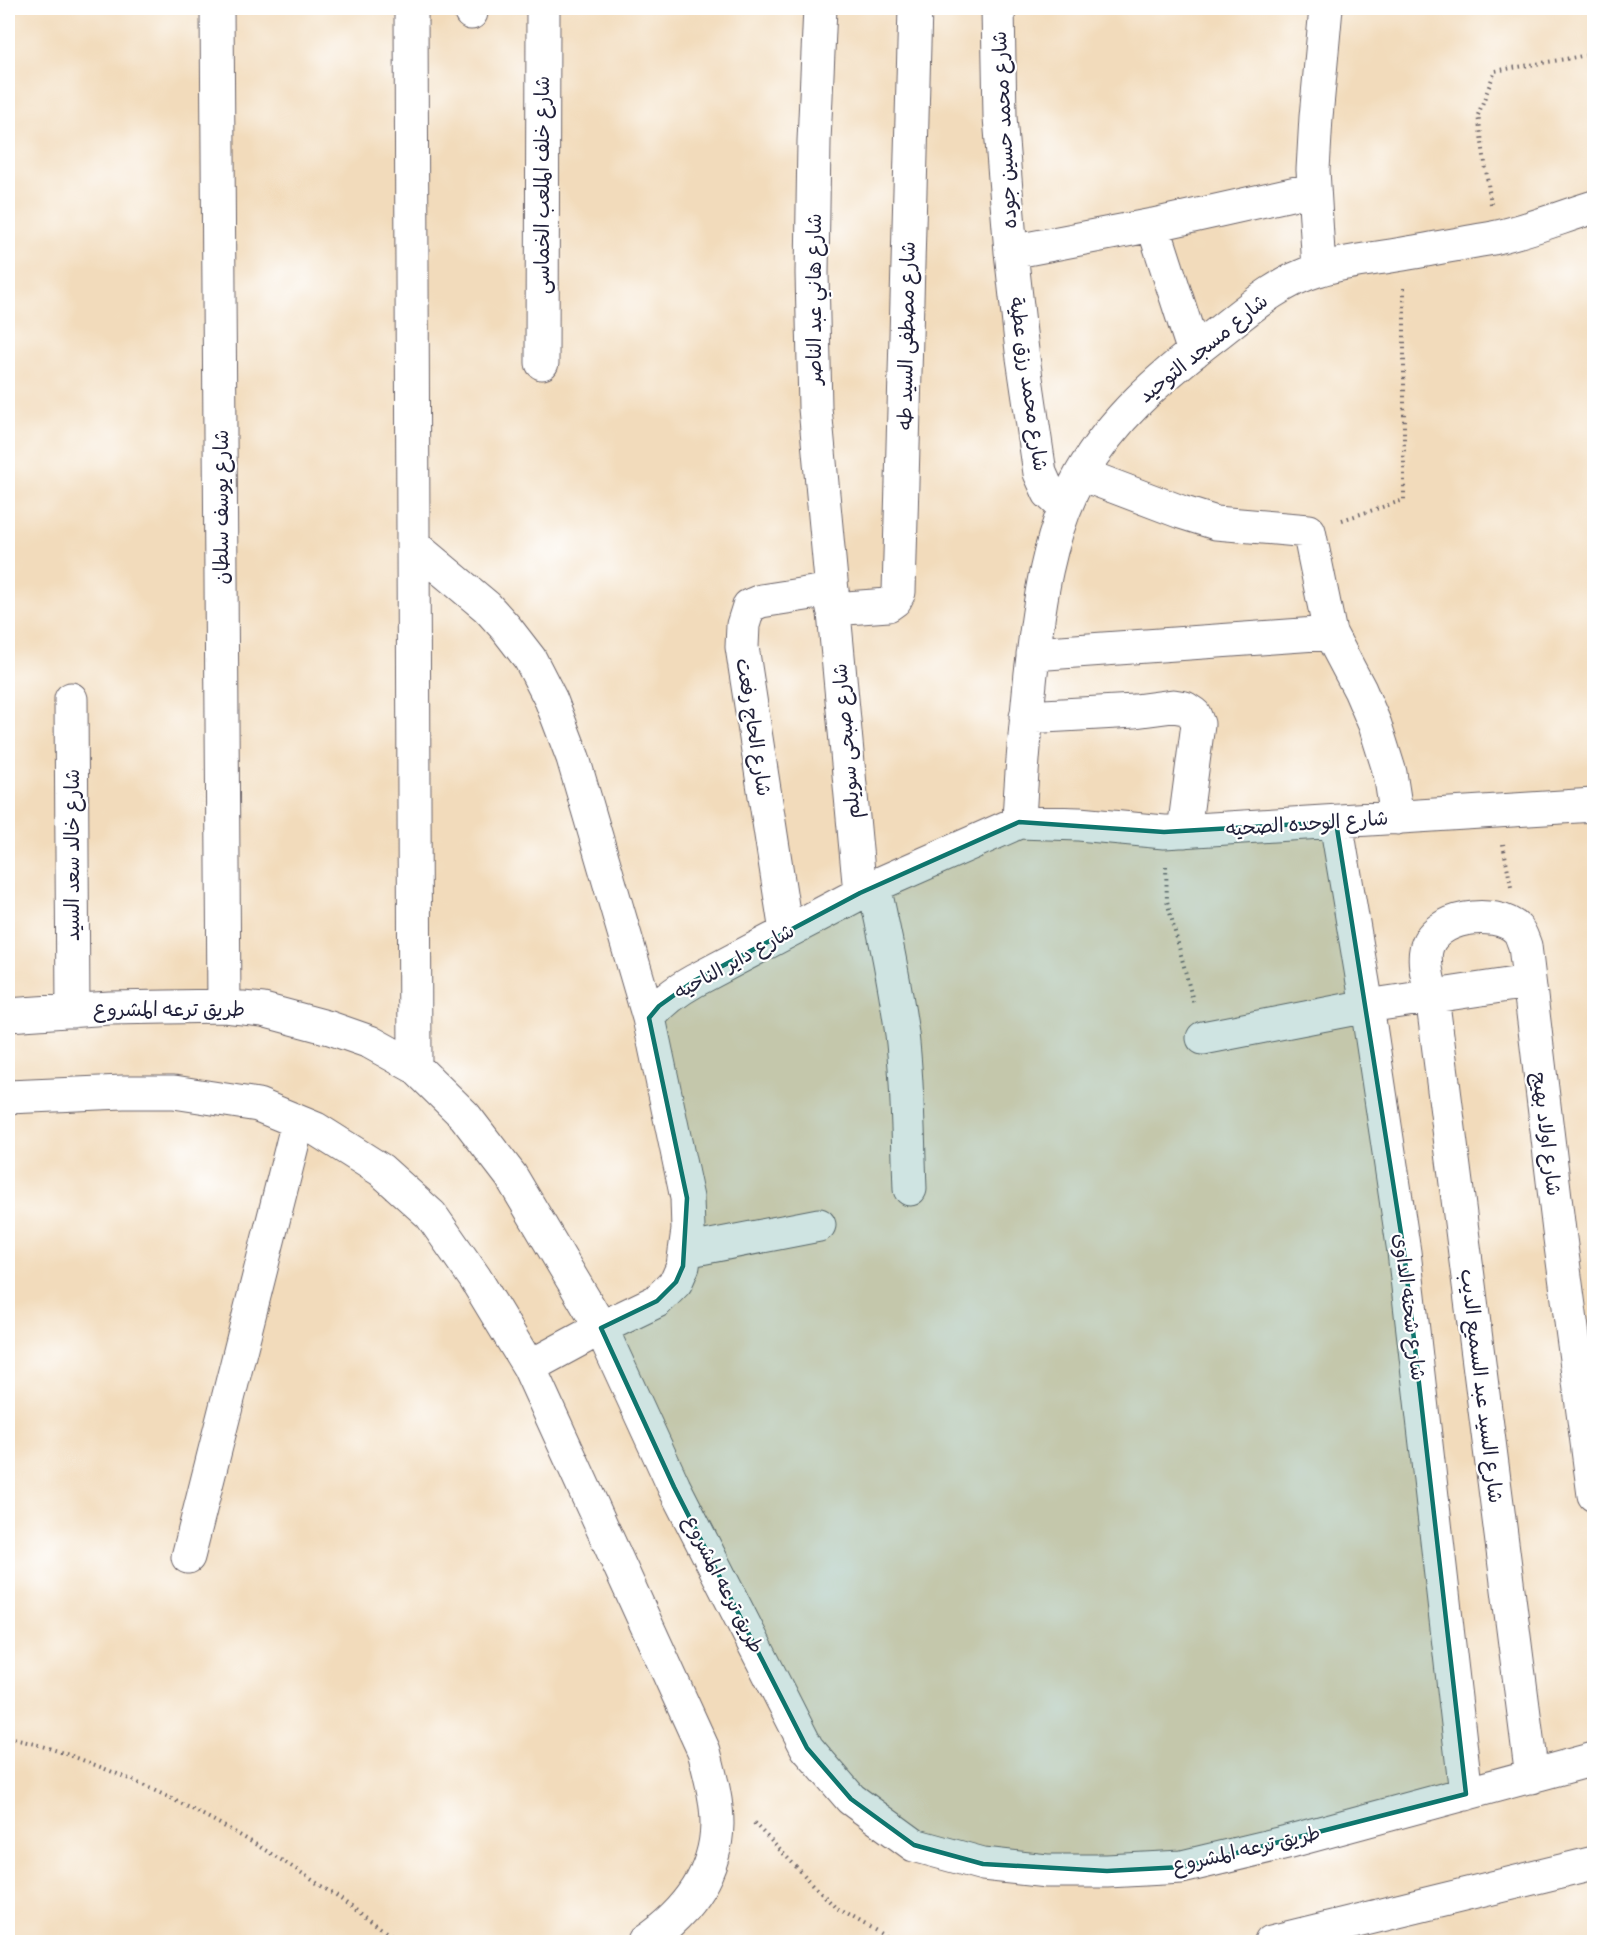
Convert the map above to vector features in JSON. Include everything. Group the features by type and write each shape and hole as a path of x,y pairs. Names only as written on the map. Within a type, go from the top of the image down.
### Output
{"street":[{"name":"شارع يوسف سلطان","path":"217,8 224,1006"},
{"path":"411,8 415,1067"},
{"name":"شارع خلف الملعب الخماسى","path":"542,363 543,8"},
{"name":"شارع هاني عبد الناصر","path":"820,8 814,141 812,273 815,408 832,600"},
{"name":"شارع مصطفى السيد طه","path":"832,600 888,605 895,600 899,591 915,8"},
{"name":"شارع محمد حسين جوده","path":"998,8 1000,117 1011,252"},
{"path":"1319,269 1314,189 1316,117 1326,8"},
{"path":"1011,252 1153,225 1314,189"},
{"name":"شارع مسجد التوحيد","path":"1019,822 1026,717 1044,578 1065,508 1081,474 1131,407 1161,378 1293,279 1319,269 1496,237 1594,207"},
{"path":"1153,225 1194,352"},
{"name":"شارع محمد رزق عطية","path":"1011,252 1023,362 1040,473 1049,493 1065,508"},
{"path":"1081,474 1182,512 1216,522 1309,531 1330,633 1360,690 1375,725 1389,773 1397,818"},
{"path":"413,545 487,607 506,628 530,659 551,700 573,758 649,1018 683,1176 688,1230 683,1266 676,1282 657,1301 538,1362"},
{"name":"شارع صبحى سويلم","path":"832,600 867,889 890,961 902,1035 910,1189"},
{"name":"شارع الحاج رفعت","path":"786,932 742,647 743,625 749,606 761,601 832,600"},
{"path":"1034,654 1330,633"},
{"name":"شارع خالد سعد السيد","path":"71,699 73,1011"},
{"path":"1026,717 1135,711 1173,706 1185,708 1194,714 1198,724 1174,832"},
{"name":"شارع الوحده الصحيه","path":"1019,822 1079,824 1174,832 1594,805"},
{"name":"شارع داير الناحيه","path":"649,1018 672,994 867,889 1019,822"},
{"name":"شارع شحته الداوى","path":"1336,822 1367,1006 1410,1300 1466,1794"},
{"name":"شارع اولاد بهيج","path":"1432,996 1426,966 1426,948 1438,929 1457,921 1477,918 1502,919 1519,930 1525,946 1594,1495"},
{"path":"1203,1038 1367,1006 1528,982"},
{"name":"شارع السيد عبد السميع الديب","path":"1432,996 1532,1777"},
{"name":"طريق ترعه المشروع","path":"8,1015 110,1008 224,1006 262,1010 370,1042 415,1067 465,1116 512,1176 807,1748 851,1799 914,1845 983,1864 1047,1870 1107,1871 1182,1867 1287,1842 1594,1760"},
{"path":"8,1097 174,1092 258,1105 316,1129 381,1170 431,1215 538,1362 704,1751 715,1801 717,1825 714,1848 708,1870 698,1890 666,1937"},
{"path":"188,1557 298,1122"},
{"path":"685,1251 819,1224"},
{"path":"1271,1942 1594,1863"}],"path":[{"path":"1496,237 1478,115 1495,71 1594,54"},
{"path":"1309,531 1404,500 1404,254"},
{"path":"1496,811 1511,890"},
{"path":"1174,832 1167,901 1203,1038"},
{"path":"8,1738 73,1755 147,1787 219,1823 289,1864 356,1909 399,1942"},
{"path":"750,1818 756,1827 835,1907 895,1942"}],"highlighted area":[{"path":"1019,822 1164,832 1336,822 1404,1252 1466,1794 1182,1867 1107,1871 983,1864 914,1845 851,1799 807,1748 674,1487 601,1328 657,1301 676,1282 683,1266 687,1198 649,1018 659,1006 694,981 860,893"}]}
